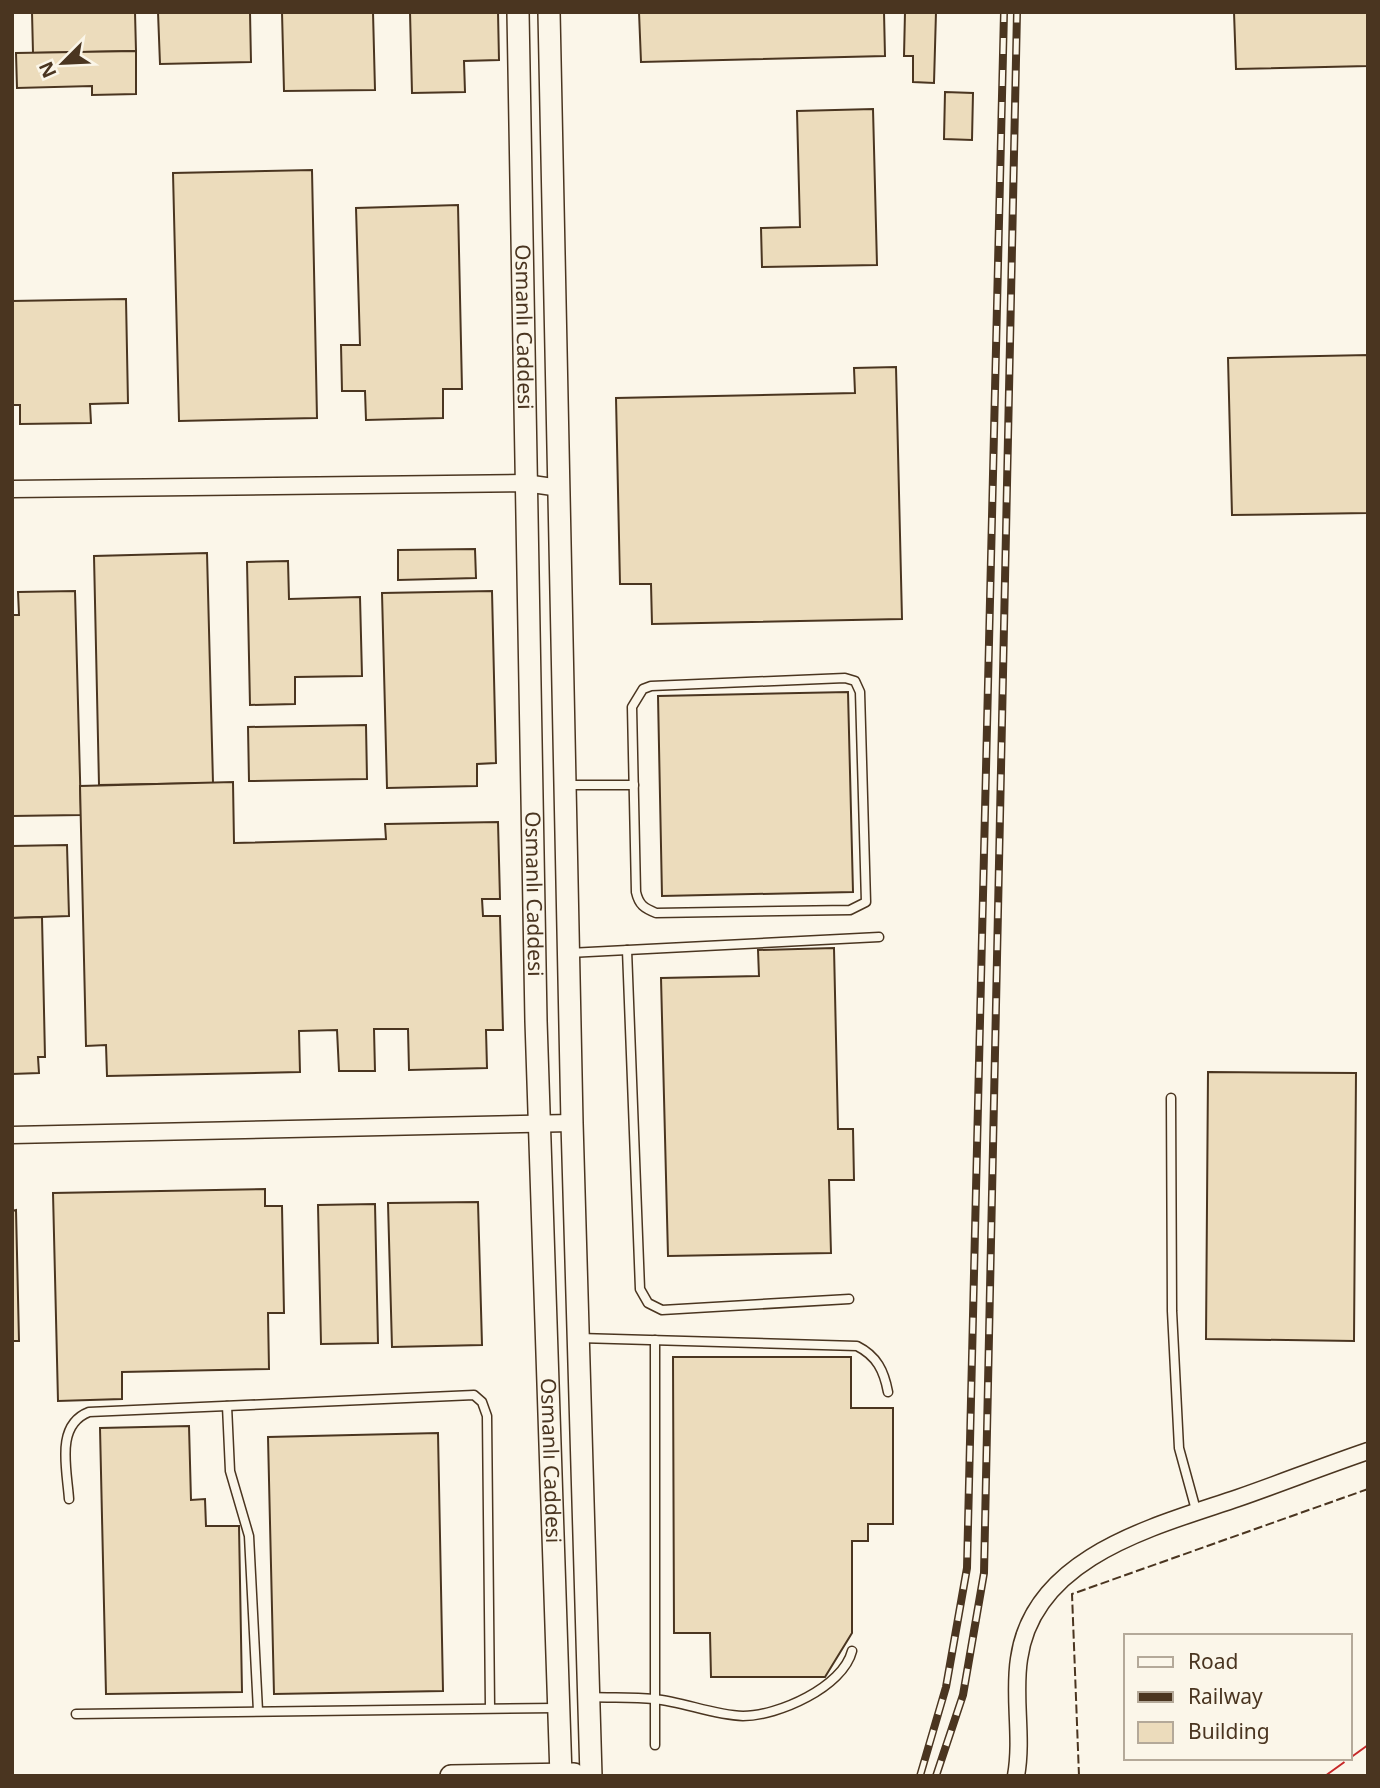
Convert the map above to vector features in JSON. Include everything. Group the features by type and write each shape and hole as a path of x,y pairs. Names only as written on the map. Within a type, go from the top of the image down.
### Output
{"street":[{"name":"Osmanlı Caddesi","path":"518,12 531,755 561,1775"},
{"path":"451,1776 591,1775 572,1123 561,488 549,12"},
{"path":"518,53 550,55"},
{"path":"12,489 525,484 561,488"},
{"path":"531,755 565,756"},
{"path":"12,1135 572,1123"},
{"path":"1016,1776 1019,1659 1029,1624 1042,1603 1070,1572 1126,1538 1196,1510 1368,1451"}],"lane":[{"path":"845,678 855,681 860,692 866,902 850,910 656,913 645,909 636,892 634,786 632,707 643,689 651,686 845,678"},
{"path":"566,785 634,786"},
{"path":"569,953 879,937"},
{"path":"627,950 640,1289 643,1297 662,1310 849,1299"},
{"path":"1171,1098 1172,1311 1179,1448 1196,1510"},
{"path":"579,1338 857,1346 868,1351 879,1364 888,1392"},
{"path":"655,1340 655,1745"},
{"path":"69,1499 67,1434 77,1416 89,1412 474,1395 482,1402 487,1416 491,1707"},
{"path":"227,1406 230,1471 249,1536 258,1711"},
{"path":"590,1697 655,1699 719,1713 757,1715 799,1701 838,1677 849,1662 852,1651"},
{"path":"76,1714 560,1708"}],"building":[{"path":"32,12 135,12 136,51 33,53"},
{"path":"158,12 250,12 251,62 160,64"},
{"path":"282,12 373,12 375,90 284,91"},
{"path":"410,12 498,12 499,60 464,61 465,92 412,93"},
{"path":"639,12 884,12 885,56 641,62"},
{"path":"905,12 936,12 934,83 913,82 913,56 904,56"},
{"path":"1234,12 1368,12 1368,66 1236,69"},
{"path":"136,51 136,94 92,95 92,86 17,88 16,53"},
{"path":"945,92 973,93 972,140 944,139"},
{"path":"873,109 877,265 762,267 761,228 800,227 797,111"},
{"path":"312,170 317,418 179,421 173,173"},
{"path":"458,205 462,389 443,389 443,418 366,420 365,391 342,391 341,345 360,345 356,208"},
{"path":"126,299 128,403 90,404 91,423 20,424 20,405 12,405 12,301"},
{"path":"1368,355 1368,513 1232,515 1228,358"},
{"path":"896,367 902,619 652,624 651,584 620,584 616,398 855,393 854,368"},
{"path":"475,549 476,578 398,580 398,550"},
{"path":"207,553 213,783 99,785 94,556"},
{"path":"288,561 289,599 360,597 362,676 295,677 295,704 250,705 247,562"},
{"path":"75,591 81,815 12,816 12,615 19,615 18,592"},
{"path":"492,591 496,763 477,764 477,786 387,788 382,593"},
{"path":"848,692 853,892 662,896 658,696"},
{"path":"366,725 367,779 249,781 248,727"},
{"path":"233,782 234,843 386,839 385,824 498,822 500,899 482,899 483,916 500,916 503,1030 486,1030 487,1068 409,1070 408,1029 374,1029 375,1071 339,1071 337,1030 299,1031 300,1072 107,1076 106,1045 86,1046 80,786"},
{"path":"67,845 69,916 12,918 12,846"},
{"path":"42,917 45,1057 38,1057 39,1073 12,1074 12,918"},
{"path":"834,948 838,1129 853,1129 854,1180 829,1180 831,1253 668,1256 661,978 759,976 758,950"},
{"path":"1208,1072 1356,1073 1354,1341 1206,1339"},
{"path":"265,1189 265,1206 282,1206 284,1313 268,1313 269,1369 122,1372 122,1399 58,1401 53,1193"},
{"path":"478,1202 482,1345 392,1347 388,1203"},
{"path":"375,1204 378,1343 321,1344 318,1205"},
{"path":"16,1210 19,1341 12,1341 12,1211"},
{"path":"673,1357 851,1357 851,1408 893,1408 893,1524 868,1524 868,1541 852,1541 852,1633 825,1677 711,1677 710,1633 674,1633"},
{"path":"189,1426 191,1500 205,1499 206,1526 239,1526 242,1692 106,1694 100,1428"},
{"path":"438,1433 443,1691 274,1694 268,1437"}],"railway":[{"path":"920,1776 946,1687 967,1568 1004,12"},
{"path":"936,1776 963,1695 984,1573 1017,12"}],"fence":[{"path":"1079,1776 1072,1594 1368,1489"}],"power":[{"path":"1352,1757 1368,1745"},
{"path":"1325,1776 1347,1760"}]}
